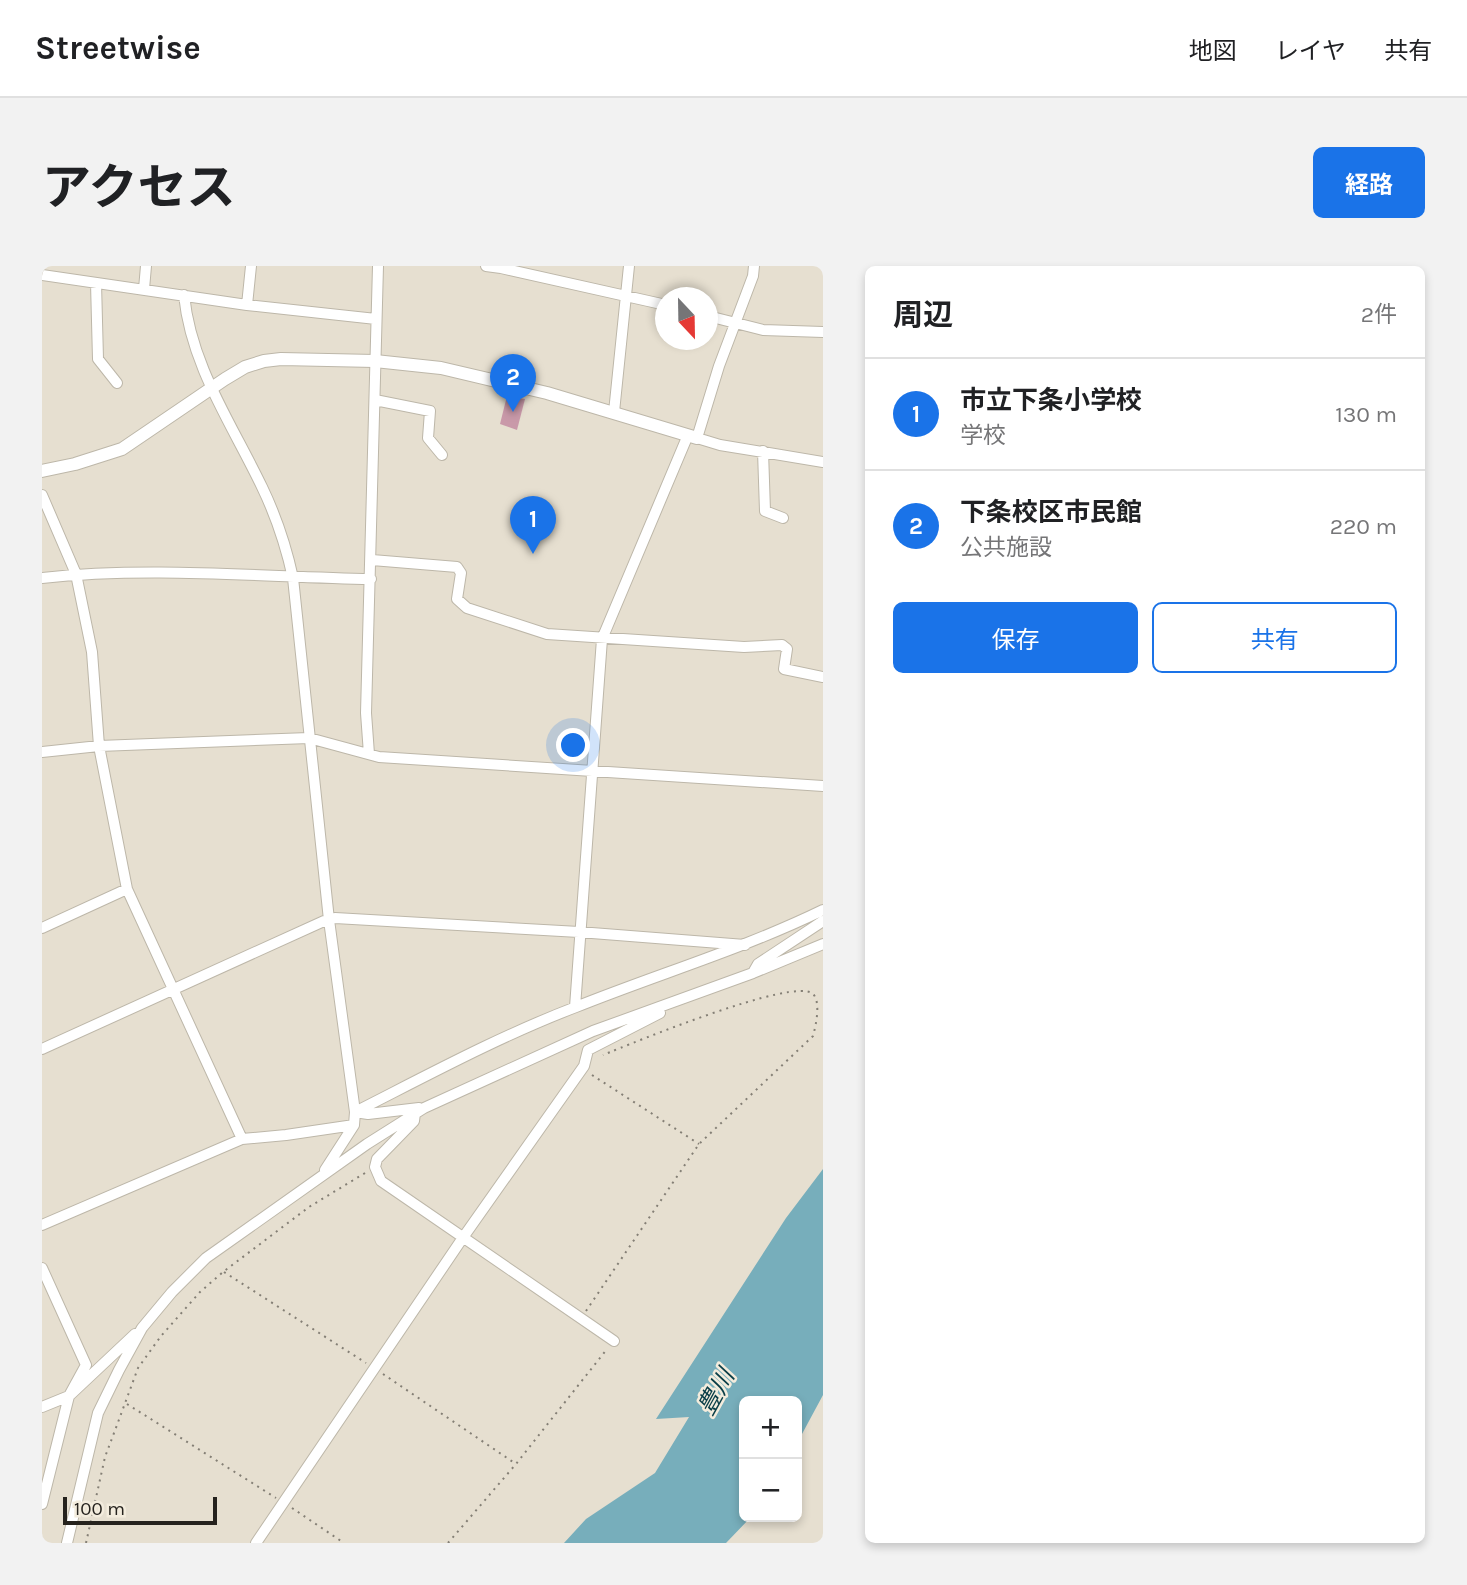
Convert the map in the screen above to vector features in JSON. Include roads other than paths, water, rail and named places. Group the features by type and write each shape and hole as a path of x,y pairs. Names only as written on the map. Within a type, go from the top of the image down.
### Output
{"street":[{"path":"144,289 146,266"},
{"path":"247,305 251,266"},
{"path":"369,754 366,713 378,266"},
{"path":"486,266 655,303"},
{"path":"614,412 629,266"},
{"path":"575,1007 602,639 700,422 753,276 754,266"},
{"path":"42,275 247,305 376,319"},
{"path":"96,284 98,359 117,383"},
{"path":"184,295 186,314 210,388 263,488 283,538 293,578 329,920 355,1112 354,1125 322,1175"},
{"path":"718,318 763,330 823,332"},
{"path":"42,471 122,449 245,367 281,359 375,361 441,368 547,393 720,445 823,462"},
{"path":"375,400 430,411 428,438 442,455"},
{"path":"763,451 765,511 783,518"},
{"path":"42,495 76,574 92,652 99,746 127,889 242,1139"},
{"path":"372,560 457,567 461,573 457,599 467,608 547,634 744,647 782,645 787,649 784,669 823,677"},
{"path":"42,578 76,574 371,579"},
{"path":"42,752 99,746 309,738 379,757 823,786"},
{"path":"42,928 127,889"},
{"path":"355,1112 495,1041 575,1007 745,945 823,910"},
{"path":"42,1049 329,920 579,932 745,945"},
{"path":"753,973 758,964 823,921"},
{"path":"42,1407 69,1396 142,1328 172,1292 206,1258 322,1175 420,1111 593,1031 753,973 823,944"},
{"path":"256,1543 462,1239 584,1066 588,1050 660,1013 673,1002"},
{"path":"355,1112 369,1114 420,1111"},
{"path":"420,1111 414,1121 377,1159 374,1167 381,1181 614,1341"},
{"path":"42,1225 242,1139 354,1125"},
{"path":"42,1268 86,1365 69,1396 42,1504"},
{"path":"67,1543 98,1413 142,1328"}],"water":[{"name":"豊川","path":"823,1169 823,1395 802,1434 802,1396 739,1396 739,1522 746,1522 726,1543 564,1543 586,1519 655,1473 689,1417 656,1419 786,1218"}],"place":[{"name":"下条校区市民館","path":"513,412"},
{"name":"市立下条小学校","path":"533,554"}]}
